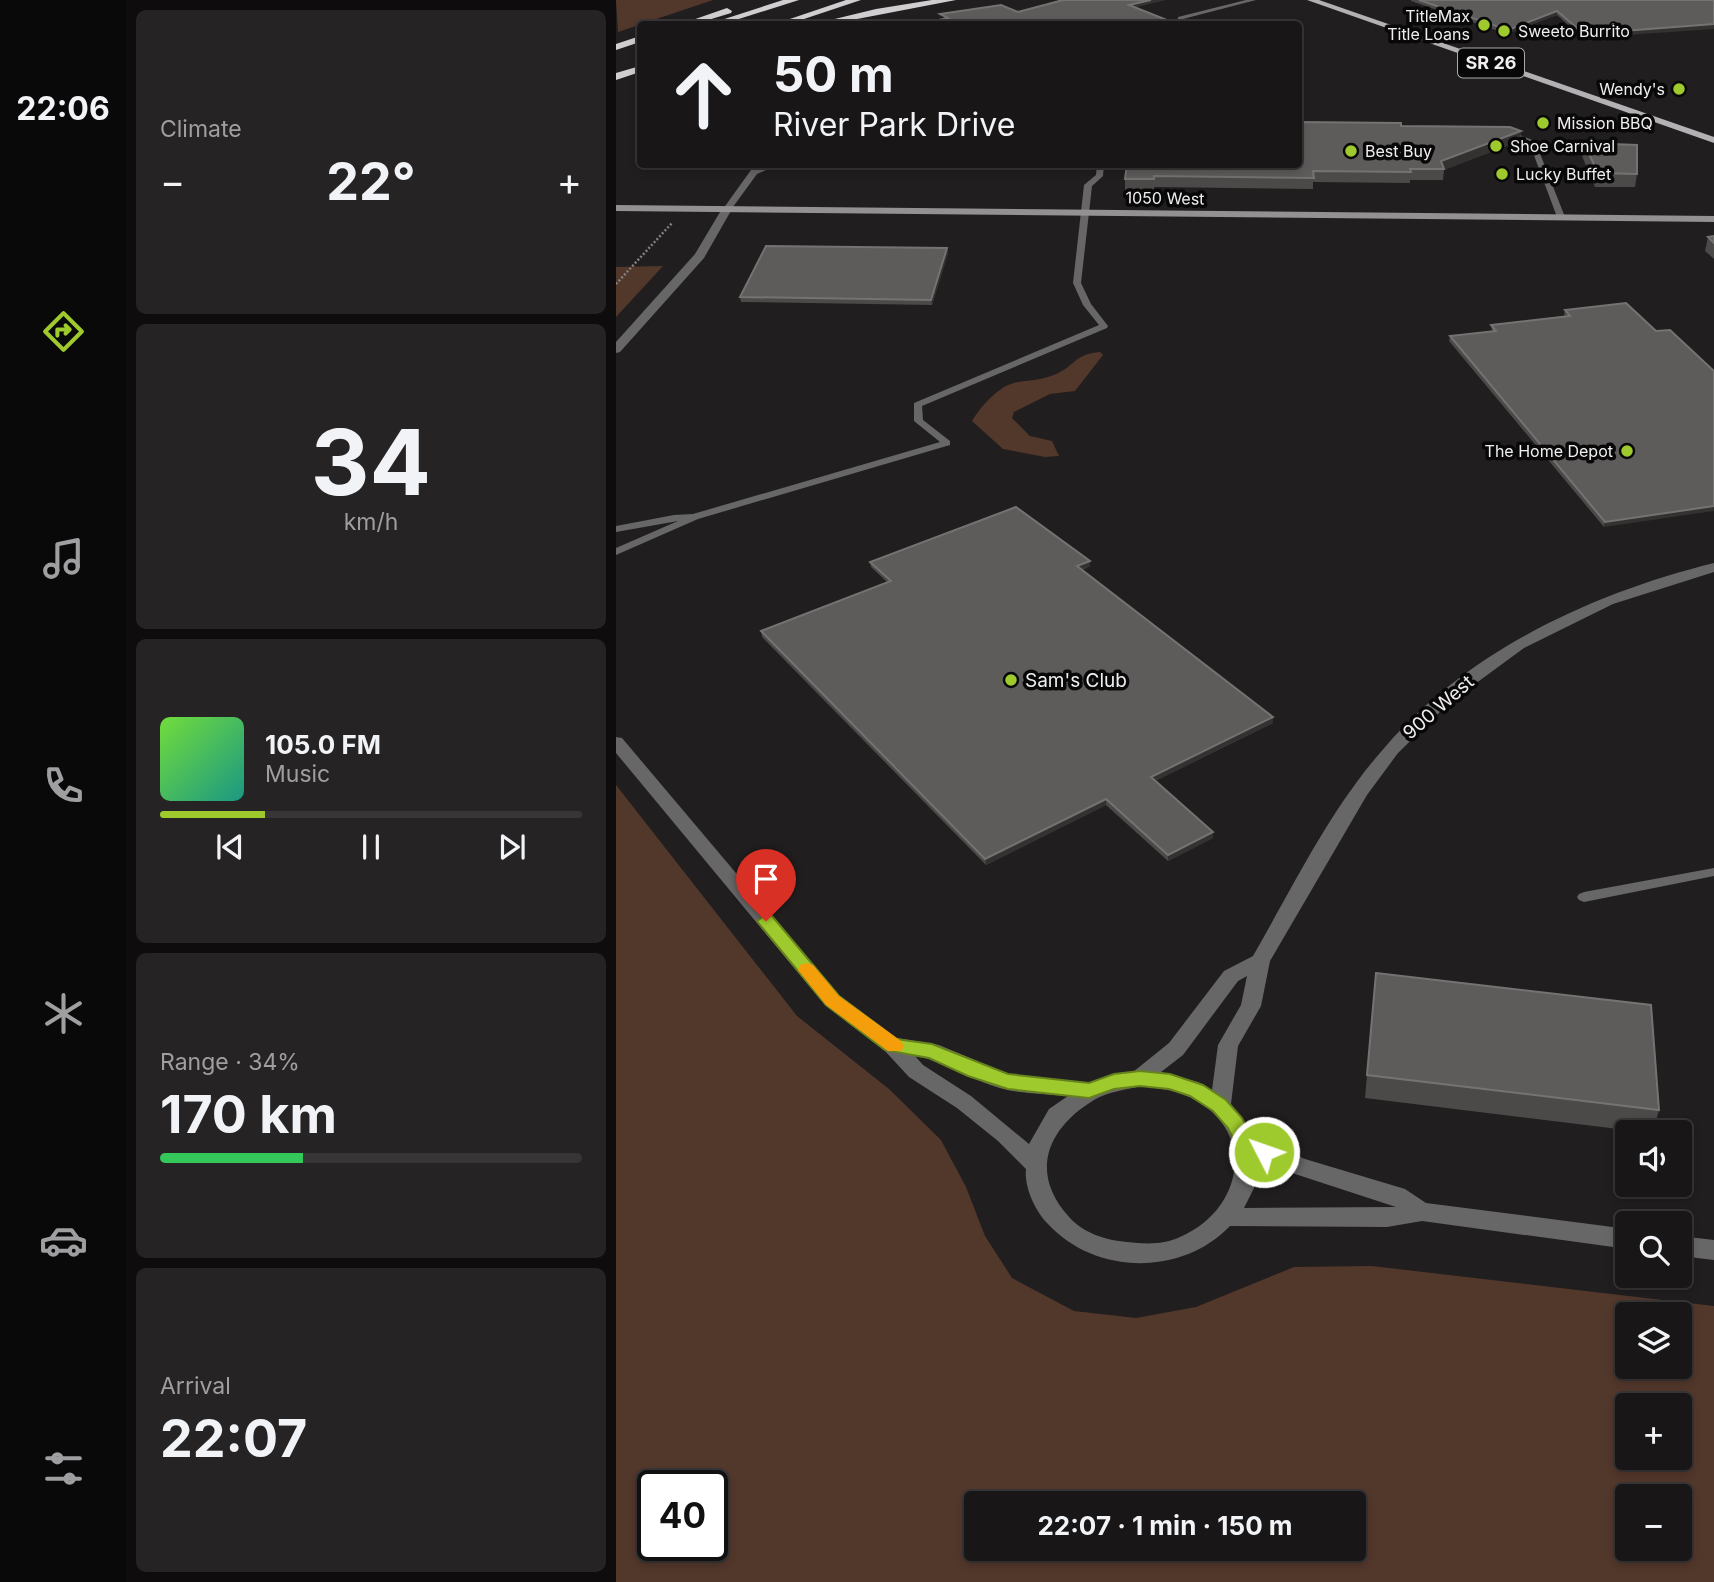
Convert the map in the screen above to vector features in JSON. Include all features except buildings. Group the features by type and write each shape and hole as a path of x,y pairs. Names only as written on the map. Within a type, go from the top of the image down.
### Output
{"highway":[{"path":"695,21 755,0"},
{"path":"724,21 794,0"},
{"path":"790,21 856,0"},
{"path":"833,21 951,0"},
{"path":"616,47 637,40"},
{"path":"616,55 637,48"},
{"path":"616,77 637,71"}],"main road":[{"name":"SR 26","path":"1311,0 1714,140"},
{"name":"1050 West","path":"616,208 1714,219"}],"street":[{"path":"616,349 624,337 700,256 727,209"},
{"name":"900 West","path":"1220,1106 1228,1045 1251,1006 1260,961 1360,792 1392,748 1443,699 1509,651 1562,621 1640,589 1714,567"},
{"path":"616,742 832,1000 892,1045 916,1071 964,1102 1006,1135 1035,1164"},
{"path":"1140,1078 1176,1049 1231,976 1260,961"},
{"path":"892,1045 932,1051 975,1071 1008,1082 1089,1090"},
{"path":"1140,1078 1178,1084 1196,1091 1220,1106 1236,1124 1245,1144 1248,1169 1243,1194 1228,1217 1208,1235 1181,1248 1151,1254 1092,1245 1067,1230 1049,1211 1038,1188 1035,1164 1039,1141 1051,1121 1068,1103 1089,1090 1140,1078"},
{"path":"1245,1144 1300,1167 1397,1196 1422,1212"},
{"path":"1228,1217 1387,1218 1422,1212 1615,1237"},
{"path":"1692,1247 1714,1250"}],"lane":[{"path":"1180,21 1180,18 1253,0"},
{"path":"1492,131 1504,131 1532,142 1561,217"},
{"path":"727,209 754,172 766,168"},
{"path":"616,552 694,517 947,443 919,421 917,405 1104,326 1087,305 1077,283 1088,185 1099,176 1100,168"},
{"path":"616,529 674,517 694,517"},
{"path":"1584,897 1714,873"}],"path":[{"path":"616,284 673,221"}],"shaded area":[{"path":"616,0 713,0 651,21 637,21 637,26 618,32"},
{"path":"663,266 616,317 616,267"},
{"path":"1100,352 1103,355 1075,391 1050,394 1014,412 1012,418 1030,436 1052,441 1059,456 1045,457 1003,449 972,421 986,402 1004,387 1051,376 1085,355"},
{"path":"616,785 797,1016 889,1089 941,1140 966,1187 985,1236 1012,1278 1074,1311 1136,1318 1196,1307 1294,1267 1372,1266 1680,1302 1615,1302 1615,1379 1692,1379 1692,1303 1714,1306 1714,1582 616,1582"}],"slow traffic":[{"path":"807,970 832,1000 895,1046"}],"place":[{"name":"TitleMax Title Loans","path":"1484,25"},
{"name":"Sweeto Burrito","path":"1504,31"},
{"name":"Wendy's","path":"1679,89"},
{"name":"Mission BBQ","path":"1543,123"},
{"name":"Shoe Carnival","path":"1496,146"},
{"name":"Best Buy","path":"1351,151"},
{"name":"Lucky Buffet","path":"1502,174"},
{"name":"The Home Depot","path":"1627,451"},
{"name":"Sam's Club","path":"1011,680"}],"route":[{"path":"766,921 832,1000 892,1045 932,1051 975,1071 1008,1082 1089,1090 1140,1078 1170,1081 1196,1091 1220,1106 1236,1124 1245,1144 1264,1152"}]}
